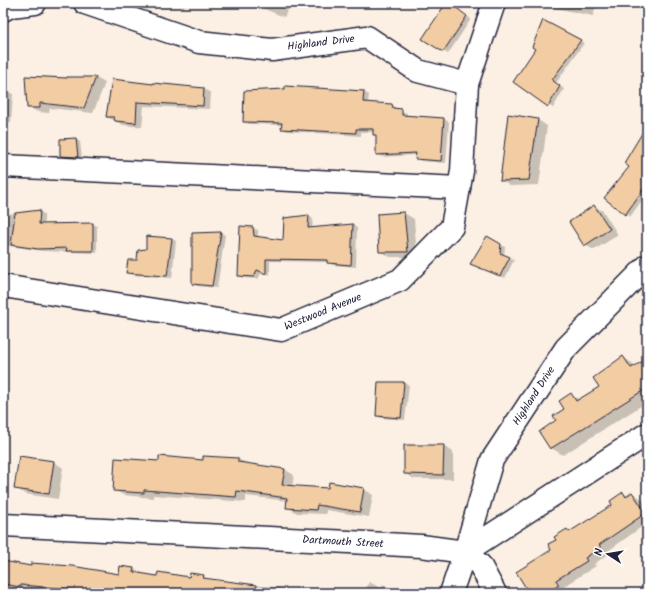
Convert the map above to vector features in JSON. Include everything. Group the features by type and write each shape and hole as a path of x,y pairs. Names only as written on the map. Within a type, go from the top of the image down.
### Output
{"street":[{"path":"3,10 11,6 35,3"},
{"name":"Highland Drive","path":"85,3 199,42 272,50 367,37 418,71 467,84"},
{"path":"467,84 494,3"},
{"name":"Westwood Avenue","path":"3,286 281,330 400,280 452,227 462,171 467,84"},
{"path":"3,166 459,188"},
{"name":"Highland Drive","path":"465,552 492,460 566,348 647,266"},
{"path":"440,593 465,552 647,434"},
{"name":"Dartmouth Street","path":"3,525 420,546 465,552"},
{"path":"451,593 465,552"},
{"path":"465,552 480,565 495,593"}],"building":[{"path":"446,3 450,3 467,16 443,52 422,39"},
{"path":"543,20 581,40 552,80 560,86 548,107 513,82 535,49 532,47"},
{"path":"25,76 67,78 96,77 84,108 40,103 40,108 27,108"},
{"path":"112,79 204,88 203,106 137,102 136,123 115,121 114,117 106,117"},
{"path":"285,86 364,91 363,102 392,104 393,108 402,109 402,115 444,118 441,161 415,159 416,153 376,155 376,135 373,135 373,129 356,129 356,133 281,129 282,123 243,122 244,91 285,89"},
{"path":"508,114 538,119 529,180 500,181"},
{"path":"647,125 647,184 625,215 604,198 629,167 624,163"},
{"path":"76,138 78,157 60,156 60,139"},
{"path":"594,205 610,229 584,246 569,222"},
{"path":"40,210 39,224 93,223 93,251 66,251 67,248 38,249 11,245 15,213"},
{"path":"404,212 408,252 379,252 377,214"},
{"path":"309,215 308,228 353,224 351,265 327,263 327,260 266,259 266,274 257,270 254,277 238,276 240,226 253,227 254,236 283,240 284,218"},
{"path":"221,232 212,286 192,284 192,233"},
{"path":"146,236 172,238 167,276 126,273 128,260 137,260 138,250 146,249"},
{"path":"487,236 501,244 500,253 510,257 500,276 470,264"},
{"path":"623,356 631,368 647,359 647,388 550,449 539,432 556,420 553,416 564,409 559,401 571,393 576,401 599,387 593,378"},
{"path":"378,382 404,382 401,418 376,416"},
{"path":"404,445 444,445 443,475 404,474"},
{"path":"19,456 54,461 49,494 14,489"},
{"path":"159,456 203,460 203,456 238,458 238,462 285,469 282,485 328,488 329,482 364,488 360,512 317,505 316,510 286,508 287,498 237,491 236,497 144,490 144,493 113,491 115,458 159,461"},
{"path":"623,492 626,497 632,492 646,513 599,545 601,547 585,558 587,561 556,580 559,585 547,593 529,593 516,572 551,550 548,544 556,540 554,537 567,529 569,532 612,505 610,501"},
{"path":"3,561 31,566 31,563 72,566 119,574 120,566 134,568 133,572 157,576 158,572 189,577 190,573 204,575 203,578 257,585 256,593 88,593 68,589 21,585 20,587 3,584"}]}
